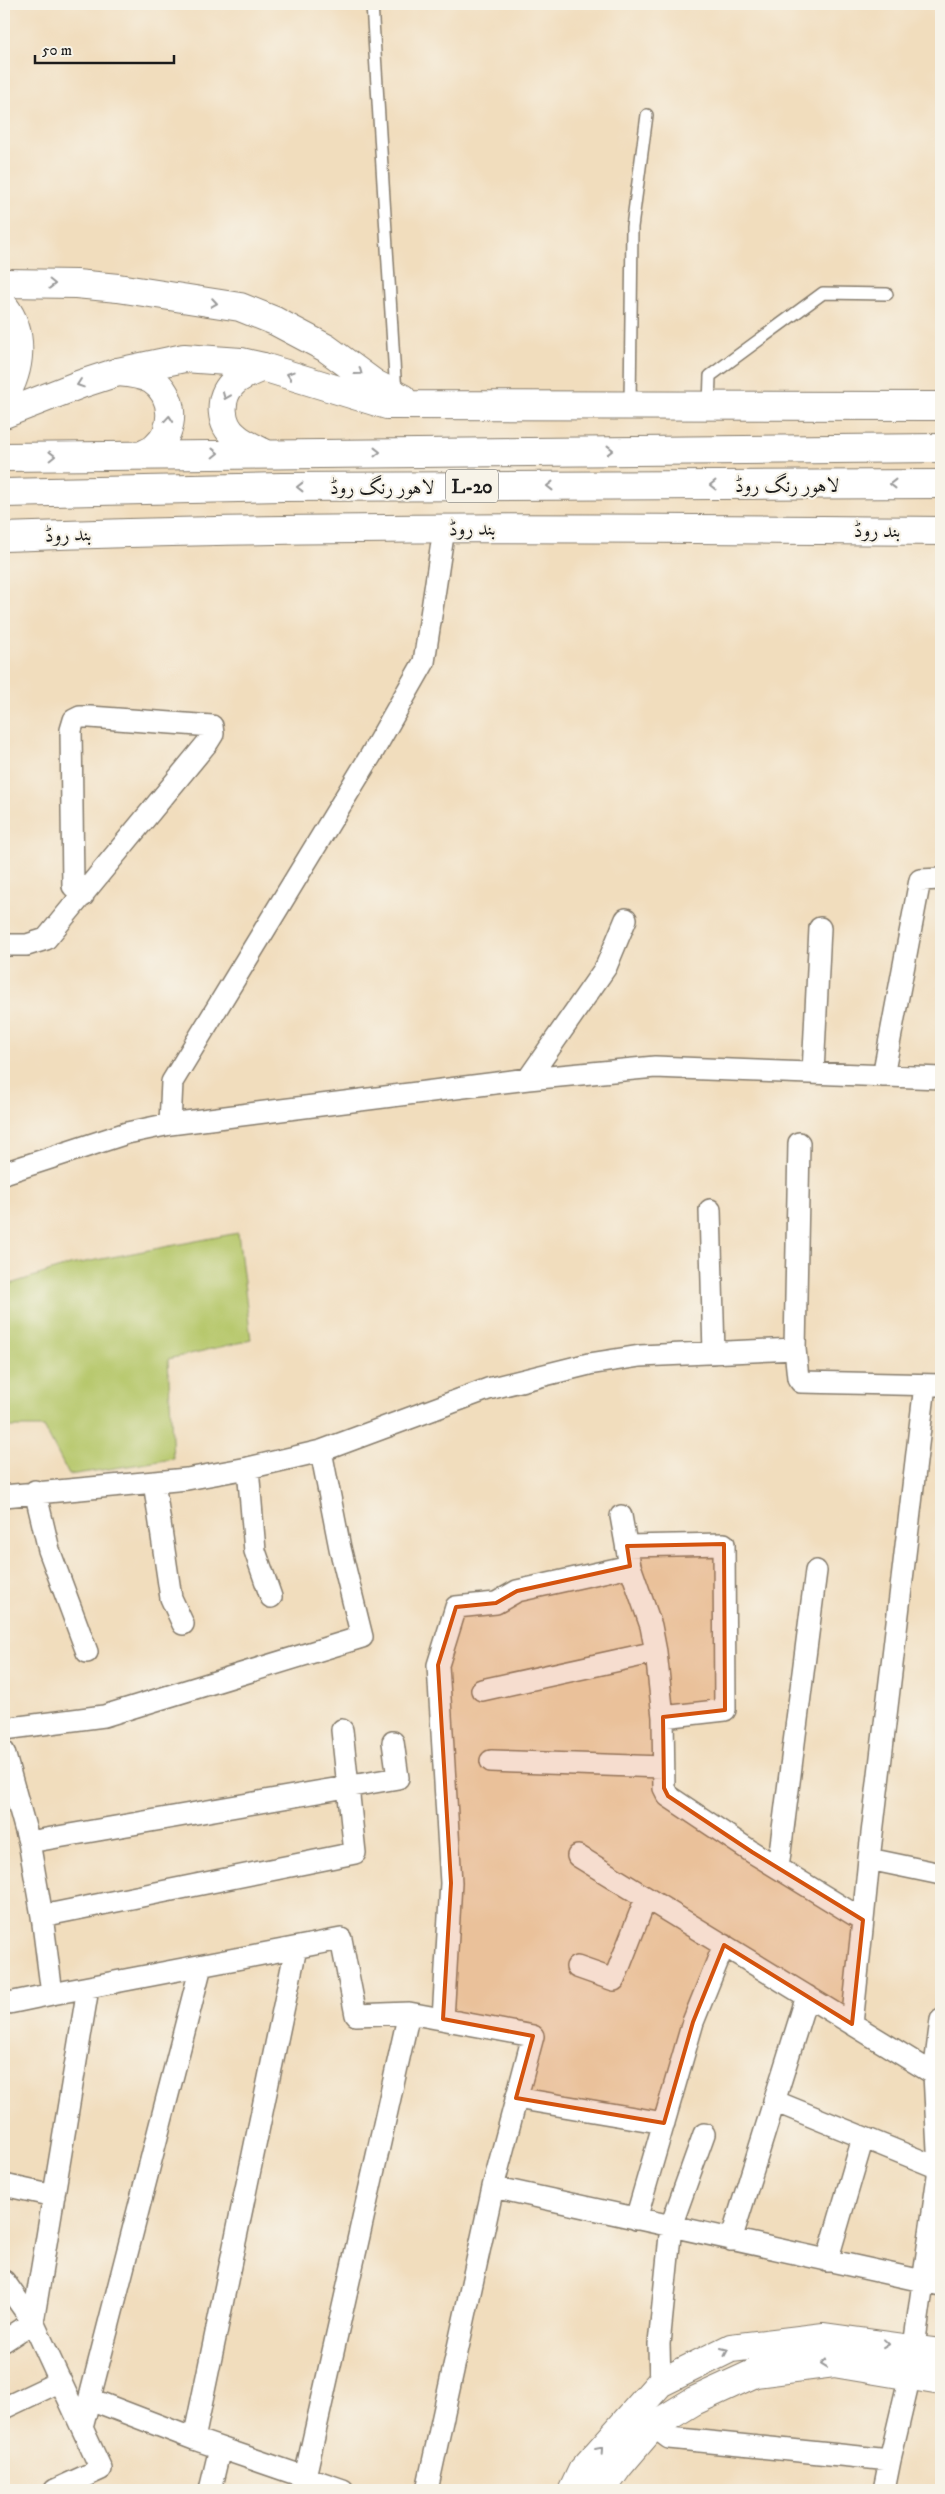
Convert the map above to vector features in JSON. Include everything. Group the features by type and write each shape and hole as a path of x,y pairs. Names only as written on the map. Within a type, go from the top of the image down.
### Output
{"main road":[{"path":"4,283 76,284 118,288 240,307 275,322 326,348 375,384 422,407"},
{"path":"4,306 15,328 19,348 17,368 11,386 4,397"},
{"path":"4,414 81,384 118,372 184,358 241,362 263,367 387,405 422,407 941,406"},
{"path":"263,367 232,384 225,395 222,407 226,424 235,437 264,453"},
{"path":"118,372 139,374 153,381 164,392 170,406 170,421 166,436 156,448 142,455"},
{"name":"لاہور رنگ روڈ","path":"4,457 264,453 941,448"},
{"name":"لاہور رنگ روڈ","path":"4,493 292,487 941,484"},
{"name":"بند روڈ","path":"4,537 178,530 444,528 941,531"},
{"path":"573,2490 582,2471 660,2383 731,2348 824,2337 941,2353"},
{"path":"602,2490 618,2467 653,2426 694,2401 755,2373 834,2363 941,2381"}],"street":[{"path":"170,1124 172,1082 371,755 424,662 444,528"},
{"path":"4,945 27,945 46,939 83,896 208,742 213,734 212,726 90,717 80,717 74,720 71,730 73,886 83,896"},
{"path":"883,1076 920,880 941,879"},
{"path":"528,1079 606,967 626,919"},
{"path":"814,1073 820,928"},
{"path":"4,1173 127,1133 170,1124 528,1079 655,1067 941,1078"},
{"path":"799,1142 794,1349 798,1378 801,1382 933,1385 869,1858 852,2024"},
{"path":"710,1210 714,1353"},
{"path":"4,1496 187,1480 248,1468 321,1451 488,1389 589,1364 640,1356 794,1349"},
{"path":"4,1729 104,1716 362,1637 340,1548 321,1451"},
{"path":"248,1468 255,1551 271,1597"},
{"path":"154,1482 171,1598 182,1624"},
{"path":"35,1492 49,1550 87,1652"},
{"path":"621,1516 628,1556 651,1626 656,1652 663,1717 664,1788 668,1796 778,1868 863,1920"},
{"path":"443,2020 451,1883 438,1665 456,1607 496,1603 517,1591 628,1556 724,1544 725,1710 663,1717"},
{"path":"778,1868 816,1571"},
{"path":"482,1690 656,1652"},
{"path":"42,1916 355,1853 342,1730"},
{"path":"29,1842 398,1778 393,1742"},
{"path":"4,1752 29,1842 42,1916 52,1994"},
{"path":"491,1762 663,1767"},
{"path":"578,1856 852,2024 938,2074"},
{"path":"869,1858 941,1874"},
{"path":"577,1967 614,1980 646,1898"},
{"path":"4,2004 341,1939 356,2016 409,2013 533,2036 493,2187 427,2490"},
{"path":"636,2219 692,2022 724,1945"},
{"path":"194,2439 296,1948"},
{"path":"82,2428 201,1966"},
{"path":"4,2341 33,2322 88,1988"},
{"path":"731,2240 807,1996"},
{"path":"304,2484 409,2013"},
{"path":"884,2490 910,2375 913,2348 932,2283 940,2169 938,2074 941,2020"},
{"path":"516,2098 664,2123"},
{"path":"774,2102 940,2169"},
{"path":"660,2383 659,2344 671,2226 704,2134"},
{"path":"827,2261 863,2138"},
{"path":"4,2185 54,2196"},
{"path":"493,2187 932,2283"},
{"path":"4,2281 33,2322 101,2470 55,2490"},
{"path":"4,2408 61,2381"},
{"path":"90,2399 220,2448 304,2484 342,2490"},
{"path":"653,2426 669,2438 890,2460"},
{"path":"210,2490 220,2448"}],"lane":[{"path":"372,4 396,395"},
{"path":"630,406 632,227 647,115"},
{"path":"709,406 710,376 823,293 887,294"}],"highlighted area":[{"path":"724,1544 725,1710 663,1717 664,1788 668,1796 752,1852 863,1920 852,2024 724,1945 693,2022 664,2123 516,2098 533,2036 443,2019 451,1883 438,1665 456,1607 496,1603 517,1591 630,1566 627,1546"}],"green space":[{"path":"238,1233 251,1340 168,1359 173,1459 69,1475 44,1427 4,1427 4,1286 70,1265"}]}
